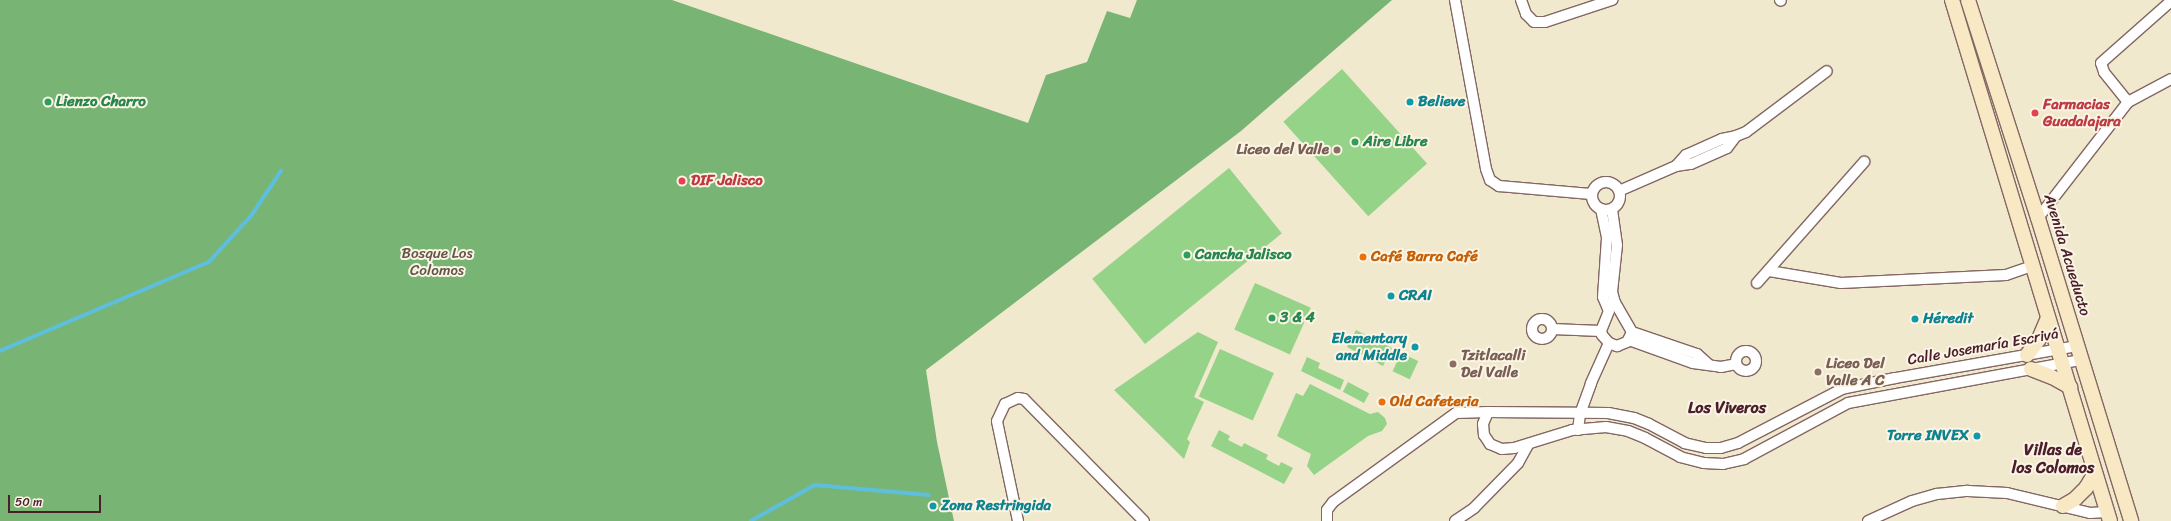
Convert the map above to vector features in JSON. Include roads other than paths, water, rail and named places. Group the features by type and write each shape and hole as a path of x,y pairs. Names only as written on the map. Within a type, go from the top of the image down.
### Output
{"main road":[{"path":"1952,0 2108,516"},
{"name":"Avenida Acueducto","path":"1968,0 2038,218 2131,521"},
{"path":"2025,243 2044,239"},
{"path":"2027,355 2039,338 2048,318"},
{"path":"2031,369 2052,377 2070,387"},
{"path":"2063,506 2075,499 2086,488 2095,473"}],"street":[{"path":"1455,0 1486,169 1490,180 1499,186 1591,194"},
{"path":"1521,0 1526,14 1534,22 1545,22 1612,0"},
{"path":"2128,102 2104,72 2102,63 2171,1"},
{"path":"1619,190 1676,166 1691,164 1726,148 1736,136 1746,132 1827,70"},
{"path":"2038,218 2128,102 2171,79"},
{"path":"1757,283 1864,162"},
{"path":"1604,182 1615,185 1619,190 1620,197 1618,204 1612,209 1601,209 1595,206 1591,194 1593,188 1604,182"},
{"path":"1601,209 1607,238 1603,297 1608,311 1601,330 1605,340 1612,344 1622,345 1631,336"},
{"path":"1612,209 1617,245 1612,292 1615,303 1631,336 1697,354 1708,364 1721,367 1736,364"},
{"path":"1769,271 1841,283 2006,275 2032,266"},
{"path":"1552,329 1601,330"},
{"path":"1581,429 1584,414 1612,344"},
{"name":"Calle Josemaría Escrivá","path":"2077,346 1895,378 1842,389 1738,443 1721,448 1706,448 1685,443 1634,418 1609,413 1584,414 1500,410 1488,412 1483,424 1484,436 1490,444 1502,448 1514,448 1581,429 1606,427 1628,431 1680,457 1704,463 1722,464 1744,459 1848,403 2082,360"},
{"path":"1895,378 1898,393"},
{"path":"1018,521 997,421 1005,404 1018,398 1024,399 1144,521"},
{"path":"1327,521 1327,510 1333,502 1456,413 1488,412"},
{"path":"1768,428 1777,441"},
{"path":"1455,521 1474,508 1518,463 1528,445"},
{"path":"1868,521 1912,501 1937,494 1968,491 2007,493 2108,516"}],"waterway":[{"path":"0,351 209,262 251,216 281,171"},
{"path":"751,521 815,485 929,495"}],"place":[{"name":"Lienzo Charro","path":"48,102"},
{"name":"Believe","path":"1410,102"},
{"name":"Farmacias Guadalajara","path":"2035,113"},
{"name":"Aire Libre","path":"1355,142"},
{"name":"Liceo del Valle","path":"1337,150"},
{"name":"DIF Jalisco","path":"682,181"},
{"name":"Cancha Jalisco","path":"1187,255"},
{"name":"Café Barra Café","path":"1363,257"},
{"name":"CRAI","path":"1391,296"},
{"name":"3 & 4","path":"1272,318"},
{"name":"Héredit","path":"1915,319"},
{"name":"Elementary and Middle","path":"1415,347"},
{"name":"Tzitlacalli Del Valle","path":"1453,364"},
{"name":"Liceo Del Valle A C","path":"1818,372"},
{"name":"Old Cafeteria","path":"1382,402"},
{"name":"Torre INVEX","path":"1977,436"},
{"name":"Zona Restringida","path":"933,506"}],"district":[{"name":"Los Viveros","path":"1727,408"},
{"name":"Villas de los Colomos","path":"2053,459"}],"park label":[{"name":"Bosque Los Colomos","path":"437,262"}]}
